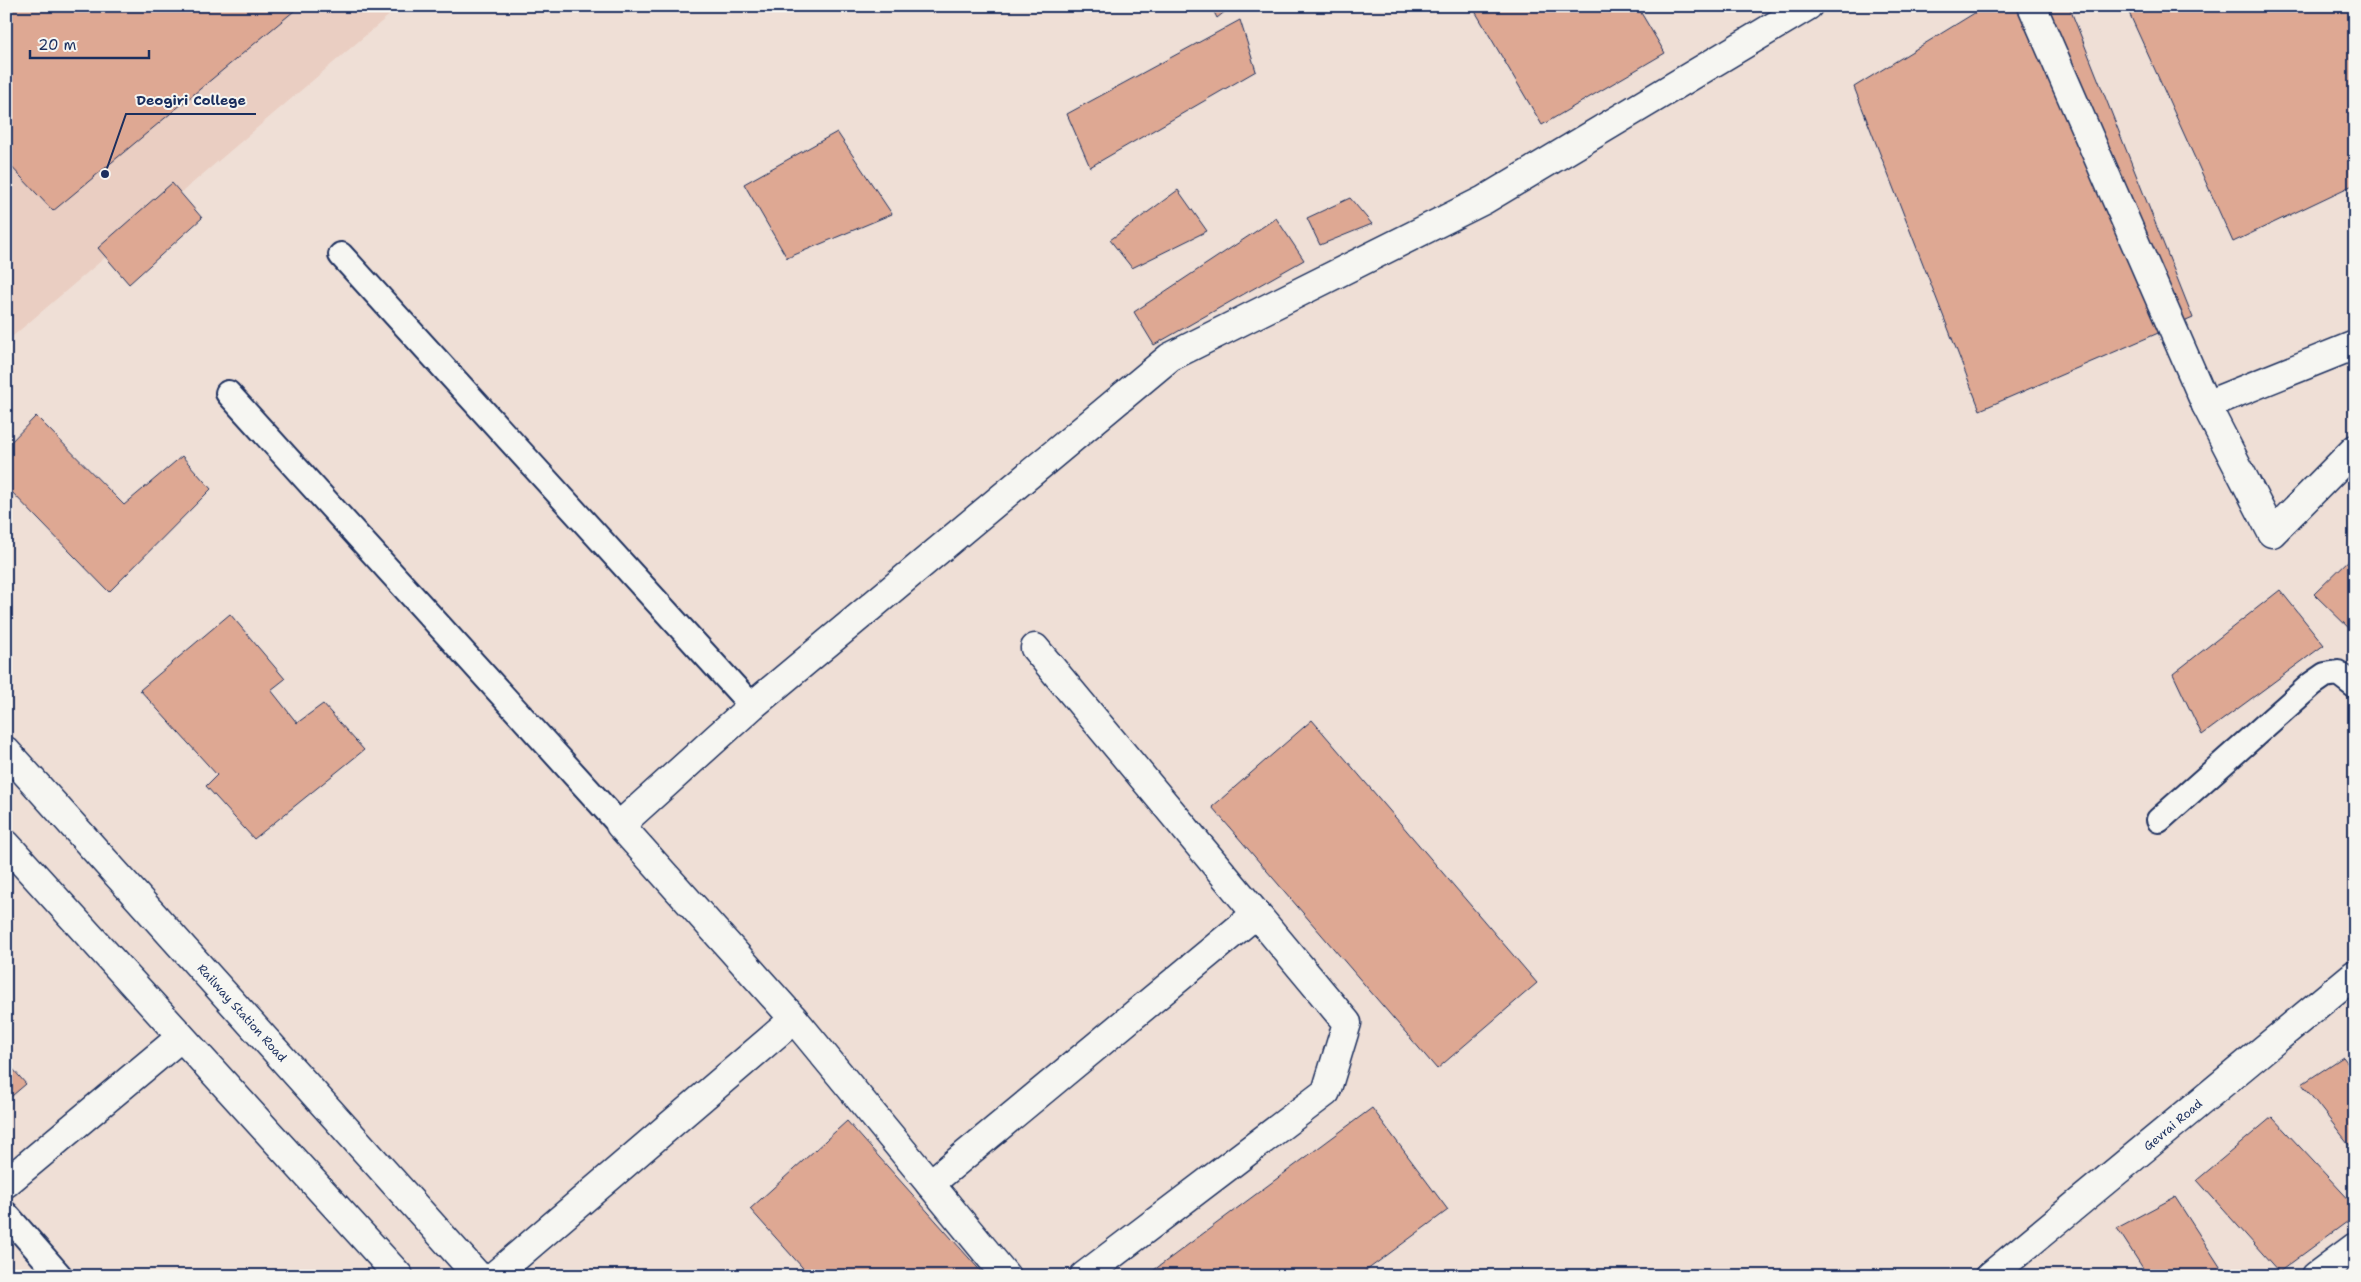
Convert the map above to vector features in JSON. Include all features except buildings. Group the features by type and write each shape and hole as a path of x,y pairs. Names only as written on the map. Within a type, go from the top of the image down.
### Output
{"street":[{"path":"1006,1276 794,1019 620,825 752,706 1170,357 1484,200 1808,6"},
{"path":"2032,6 2206,405 2272,533 2355,449"},
{"path":"2206,405 2355,344"},
{"path":"1035,648 1347,1023 1326,1092 1084,1276"},
{"name":"Railway Station Road","path":"6,751 478,1276"},
{"path":"6,844 399,1276"},
{"path":"930,1184 1256,914"},
{"name":"Gevrai Road","path":"1999,1273 2355,974"},
{"path":"494,1276 794,1019"},
{"path":"6,1183 181,1037"},
{"path":"2316,1276 2355,1247"}],"lane":[{"path":"340,255 752,706"},
{"path":"228,393 620,825"},
{"path":"2159,820 2312,684 2326,675 2338,674 2355,686"},
{"path":"6,1214 60,1276"}],"shaded area":[{"path":"6,6 400,6 6,342"}],"place":[{"name":"Deogiri College","path":"105,174"}]}
